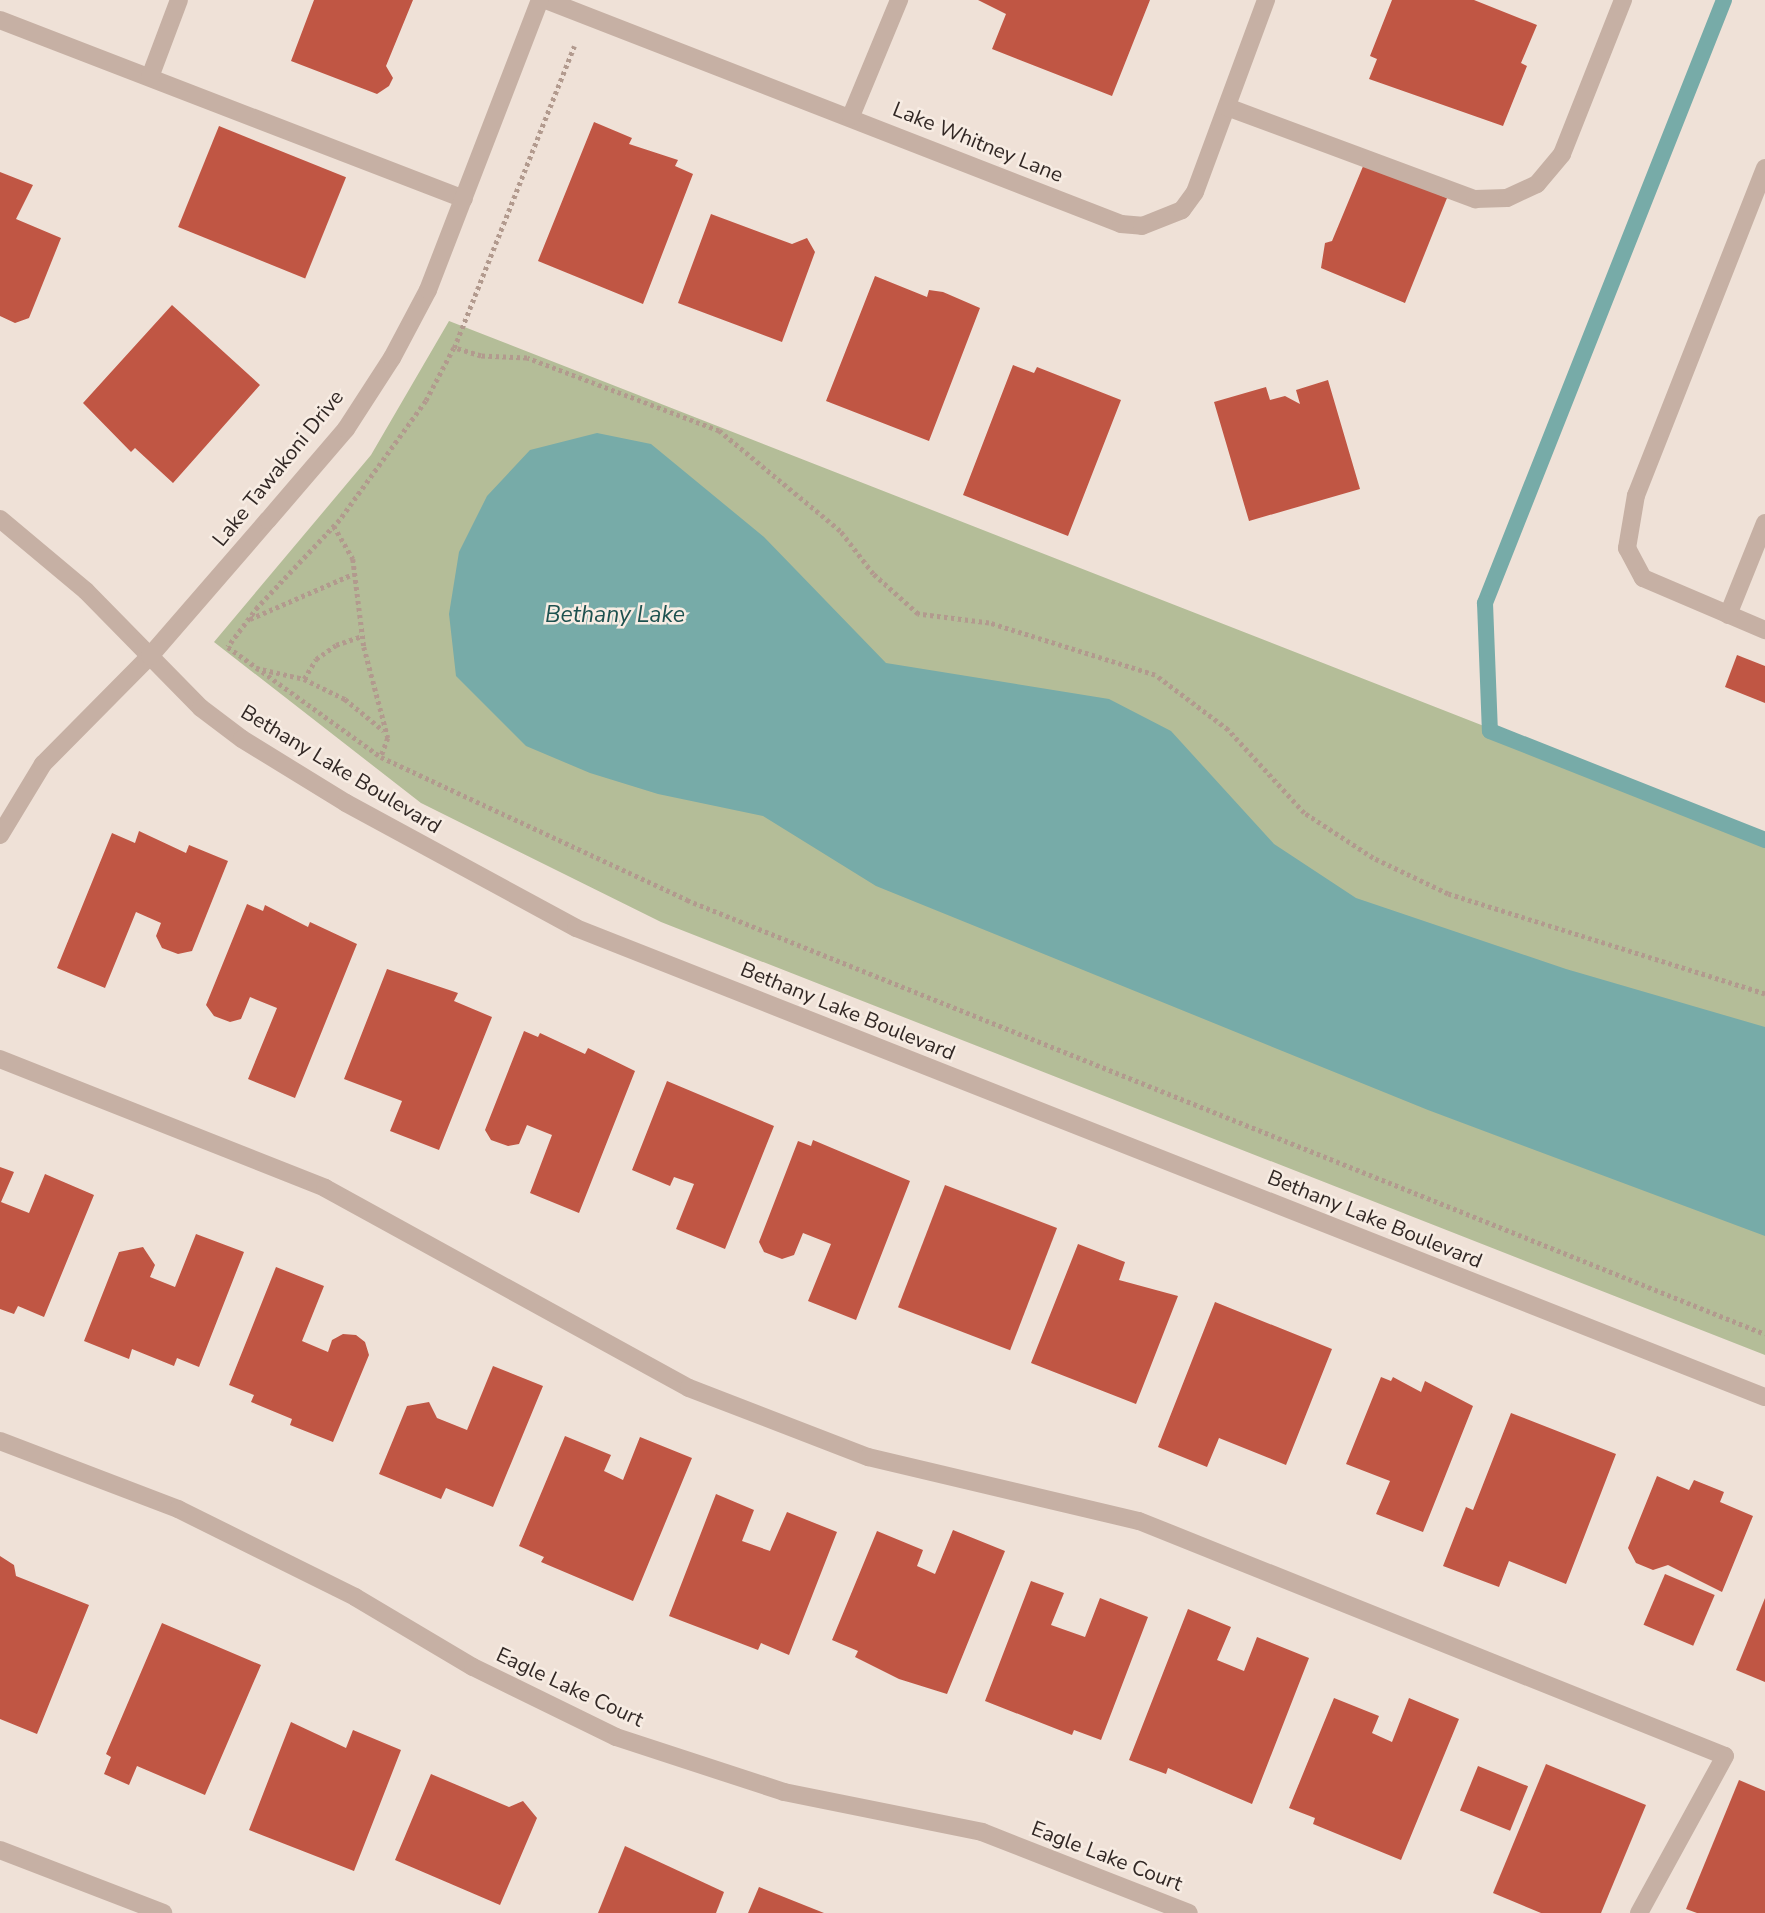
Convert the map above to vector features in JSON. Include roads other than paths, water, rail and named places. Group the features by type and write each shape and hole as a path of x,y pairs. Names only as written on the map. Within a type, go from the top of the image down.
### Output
{"street":[{"path":"150,78 179,0"},
{"name":"Lake Tawakoni Drive","path":"0,835 43,764 150,656 346,429 428,290 540,0"},
{"name":"Lake Whitney Lane","path":"545,0 851,116 1121,224 1142,226 1182,210 1195,192 1266,0"},
{"path":"851,116 899,0"},
{"path":"1227,107 1475,199 1507,198 1537,184 1562,154 1623,0"},
{"path":"0,20 464,199"},
{"path":"1765,168 1636,495 1627,548 1643,578 1765,629"},
{"name":"Bethany Lake Boulevard","path":"0,519 86,591 201,708 242,739 346,803 576,928 1765,1397"},
{"path":"1728,615 1765,523"},
{"path":"0,1059 325,1188 689,1388 868,1457 1139,1521 1725,1756 1639,1913"},
{"name":"Eagle Lake Court","path":"0,1441 178,1509 355,1597 473,1667 616,1737 784,1792 982,1832 1189,1913"},
{"path":"0,1850 163,1913"}],"water":[{"name":"Bethany Lake","path":"597,433 651,444 764,537 886,663 1109,699 1171,731 1274,844 1356,898 1566,969 1765,1027 1765,1236 1428,1110 876,886 763,816 658,794 590,773 526,746 456,676 449,614 459,552 487,496 530,450"}],"waterway":[{"path":"1724,0 1485,603 1490,731 1765,840"}]}
